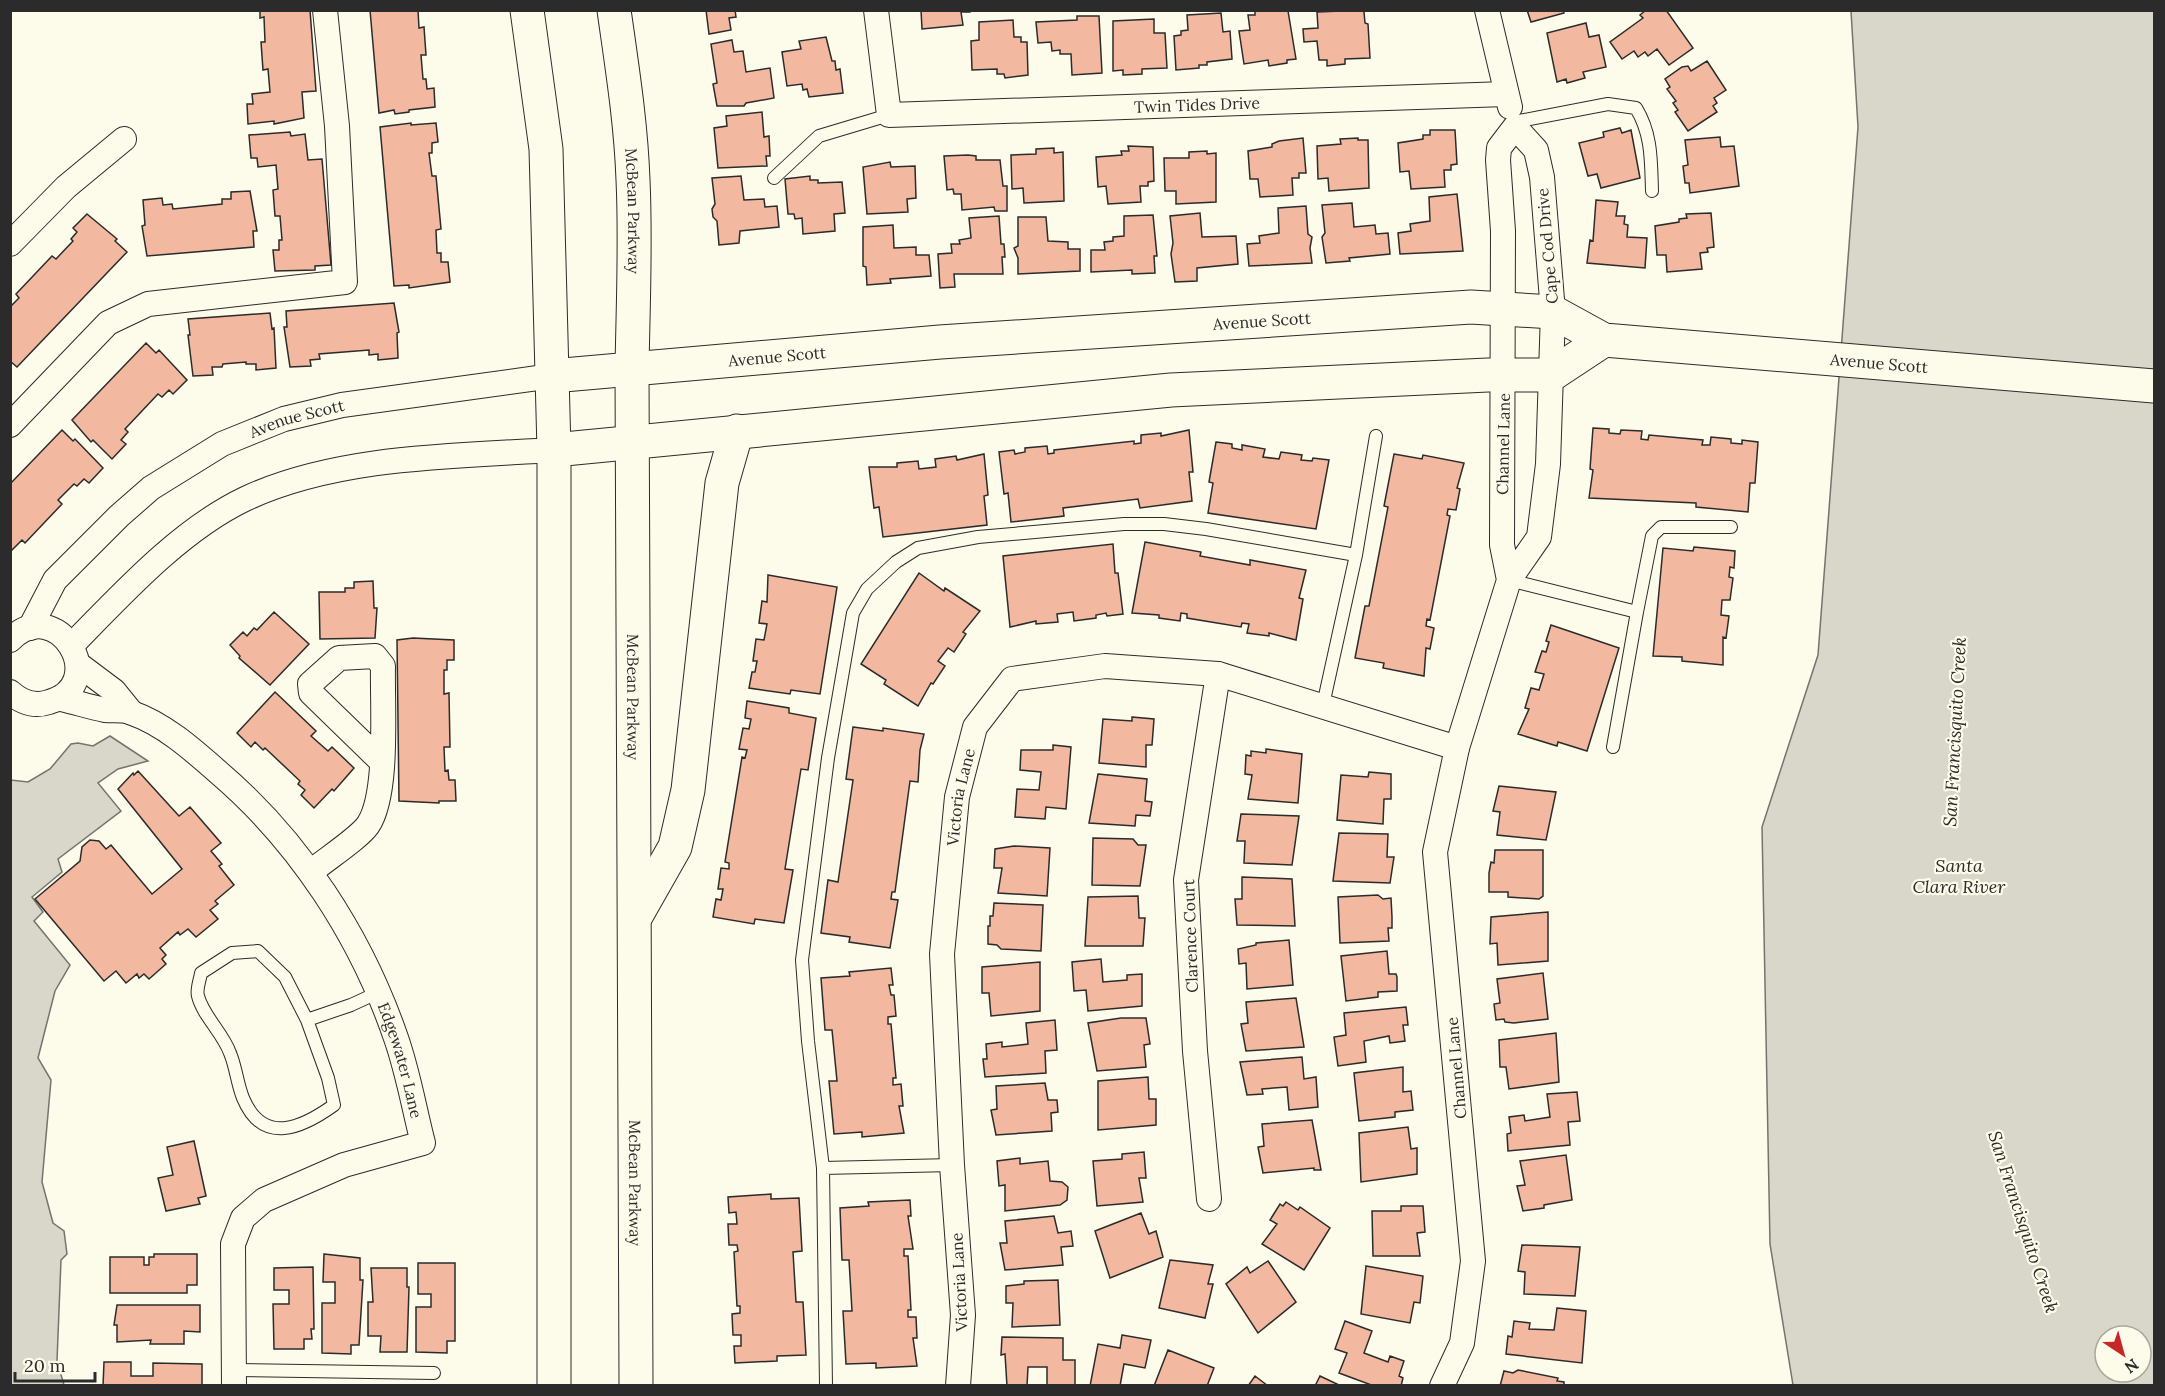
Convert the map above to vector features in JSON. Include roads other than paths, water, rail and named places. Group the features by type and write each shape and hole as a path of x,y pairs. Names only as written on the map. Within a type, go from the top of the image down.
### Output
{"main road":[{"path":"527,10 546,149 554,450 554,1386"},
{"name":"McBean Parkway","path":"614,10 626,93 633,177 636,264 632,369 636,915 636,1386"},
{"name":"Avenue Scott","path":"552,376 1176,325 1471,307 1553,312 1604,340 2154,386"},
{"path":"554,450 1171,390 1551,375 1604,340"},
{"path":"636,915 675,847 688,790 722,483 737,431"}],"street":[{"path":"10,425 108,323 148,304 345,282 337,126 325,10"},
{"path":"876,10 889,116"},
{"name":"Cape Cod Drive","path":"1487,10 1514,124 1527,136 1539,156 1553,312 1548,464 1539,537 1509,580"},
{"name":"Twin Tides Drive","path":"889,116 1506,93"},
{"path":"1503,309 1503,231 1498,160 1499,148 1514,124"},
{"path":"10,244 66,187 124,139"},
{"name":"Channel Lane","path":"1442,1386 1462,1343 1473,1262 1435,852 1457,748 1509,580 1502,545 1503,309"},
{"name":"Avenue Scott","path":"17,634 55,580 112,522 151,488 222,444 284,418 342,405 552,376"},
{"path":"10,692 30,704 42,705 61,699 72,686 75,655 127,589 170,551 214,517 244,500 272,488 337,470 417,460 554,450"},
{"name":"Edgewater Lane","path":"17,634 42,627 54,630 75,655 114,691 131,712 193,750 241,791 311,872 329,899 378,993 396,1039 423,1143 344,1165 264,1200 243,1218 233,1244 234,1378"},
{"name":"Victoria Lane","path":"958,1386 963,1315 952,1165 942,954 957,797 975,727 1012,679 1105,666 1218,674 1457,748"},
{"name":"Clarence Court","path":"1209,1199 1195,1051 1186,880 1218,674"},
{"name":"Edgewater Lane","path":"61,699 105,710 131,712"},
{"path":"311,872 368,826 380,798 381,761"}],"lane":[{"path":"1514,124 1608,104 1636,108 1644,121 1650,141 1652,191"},
{"path":"774,178 819,136 889,116"},
{"path":"1323,705 1356,555 1376,436"},
{"path":"826,1386 822,1168 802,960 828,758 853,613 867,589 896,562 918,548 978,537 1124,524 1164,524 1206,529 1356,555"},
{"path":"1612,747 1652,536 1661,527 1731,527"},
{"path":"1509,580 1637,612"},
{"path":"258,951 285,977 307,1020 328,1078 334,1105 316,1117 288,1130 272,1127 252,1116 243,1097 230,1051 197,995 201,973 231,952 258,951"},
{"path":"307,1020 378,993"},
{"path":"822,1168 952,1165"},
{"path":"234,1378 434,1373"}],"water":[{"name":"Santa Clara River","path":"1851,11 2154,11 2154,1385 1793,1385 1770,1244 1762,827 1818,655 1858,127"},
{"path":"110,736 148,761 118,769 98,783 121,811 58,859 62,872 32,897 43,912 34,921 70,965 55,991 38,1058 51,1080 42,1182 53,1223 64,1231 67,1254 61,1260 57,1361 64,1385 11,1385 11,780 28,782 50,769 71,744 93,746"}],"water label":[{"name":"San Francisquito Creek","path":"1955,732"},
{"name":"San Francisquito Creek","path":"2023,1222"}]}
